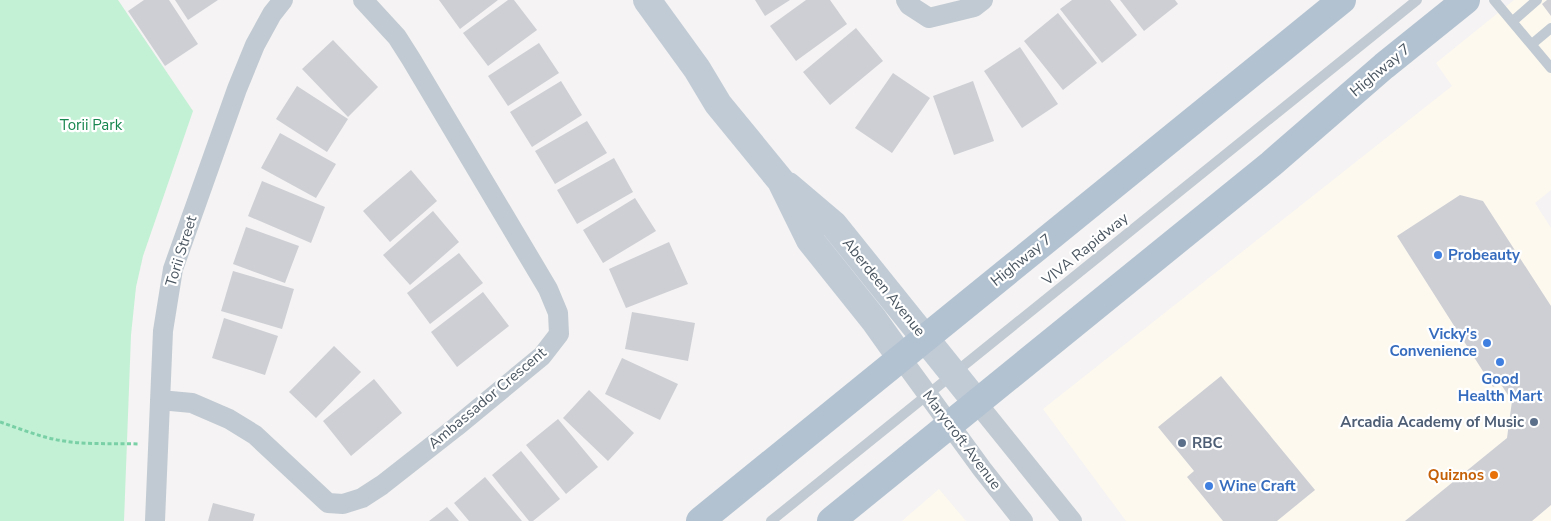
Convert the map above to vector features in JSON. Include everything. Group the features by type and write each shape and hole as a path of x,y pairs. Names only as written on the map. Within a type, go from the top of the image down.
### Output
{"main road":[{"name":"Highway 7","path":"700,521 1342,0"},
{"name":"Highway 7","path":"831,521 1263,170 1384,66 1466,0"}],"street":[{"name":"Torii Street","path":"155,521 163,331 174,269 237,89 255,46 272,14 283,0"},
{"name":"Ambassador Crescent","path":"160,400 192,403 229,418 255,435 328,502 343,504 362,498 382,485 456,427 542,356 559,334 558,313 548,290 411,59 396,38 363,0"},
{"name":"Aberdeen Avenue","path":"647,0 697,69 718,104 781,181 834,225 977,403"},
{"path":"906,0 909,5 929,18 974,7 983,0"},
{"name":"Aberdeen Avenue","path":"781,181 810,240 874,320 901,358"},
{"name":"Marycroft Avenue","path":"901,358 982,469 1024,521"},
{"path":"977,403 1072,521"}],"lane":[{"name":"VIVA Rapidway","path":"771,521 1417,0"},
{"path":"1494,0 1549,61"},
{"path":"1513,21 1537,0"},
{"path":"1532,44 1551,28"}],"path":[{"path":"0,422 44,437 63,441 89,444 130,444"}],"shaded area":[{"path":"1514,0 1551,0 1551,190 1535,203 1551,228 1551,521 1126,521 1043,409 1452,86 1436,63"},
{"path":"939,489 966,521 902,521"}],"green space":[{"name":"Torii Park","path":"0,0 118,0 193,111 143,256 136,287 131,335 124,521 0,521"}],"building":[{"path":"144,0 169,0 198,44 165,66 128,11"},
{"path":"175,0 218,0 188,20"},
{"path":"439,0 498,0 460,29"},
{"path":"508,0 514,0 537,30 488,66 463,33"},
{"path":"755,0 790,0 765,16"},
{"path":"806,0 830,0 847,24 796,61 770,26"},
{"path":"1072,0 1110,0 1137,35 1102,63 1060,9"},
{"path":"1120,0 1175,0 1178,4 1144,31"},
{"path":"1547,0 1551,0 1551,16 1542,4"},
{"path":"1058,13 1097,63 1063,90 1024,41"},
{"path":"856,28 883,61 830,105 803,72"},
{"path":"333,40 378,87 348,117 302,69"},
{"path":"539,43 559,73 508,106 488,76"},
{"path":"1020,47 1058,104 1022,128 984,71"},
{"path":"893,73 930,98 892,153 855,128"},
{"path":"561,81 582,115 532,147 510,112"},
{"path":"973,81 994,141 954,155 933,96"},
{"path":"297,86 348,119 327,152 276,119"},
{"path":"587,121 607,153 555,184 535,151"},
{"path":"280,133 336,164 316,198 261,168"},
{"path":"614,158 633,192 577,224 557,190"},
{"path":"411,170 437,201 390,242 363,211"},
{"path":"262,181 325,207 311,243 248,216"},
{"path":"1460,195 1483,201 1551,306 1551,505 1532,521 1405,521 1507,438 1512,401 1500,383 1493,387 1397,236"},
{"path":"635,198 656,231 603,263 583,230"},
{"path":"433,211 459,242 410,285 383,255"},
{"path":"246,227 299,246 285,283 233,264"},
{"path":"669,242 688,284 626,308 609,269"},
{"path":"459,253 483,283 430,324 407,293"},
{"path":"233,271 294,289 282,329 221,311"},
{"path":"483,292 509,326 457,367 431,332"},
{"path":"632,312 695,323 688,361 625,349"},
{"path":"224,318 278,336 265,375 212,358"},
{"path":"334,346 361,372 316,418 289,392"},
{"path":"622,358 678,384 660,420 605,394"},
{"path":"1221,376 1315,490 1277,521 1223,521 1187,477 1194,471 1158,427"},
{"path":"374,379 402,413 351,456 323,421"},
{"path":"589,390 634,433 608,461 563,418"},
{"path":"558,419 598,467 566,494 526,445"},
{"path":"521,451 560,499 533,521 529,521 492,475"},
{"path":"485,477 522,521 469,521 454,503"},
{"path":"213,503 255,514 253,521 208,521"},
{"path":"447,507 459,521 429,521"}],"place":[{"name":"Probeauty","path":"1438,255"},
{"name":"Vicky's Convenience","path":"1487,343"},
{"name":"Good Health Mart","path":"1500,362"},
{"name":"Arcadia Academy of Music","path":"1534,422"},
{"name":"RBC","path":"1182,443"},
{"name":"Quiznos","path":"1494,475"},
{"name":"Wine Craft","path":"1209,486"}]}
